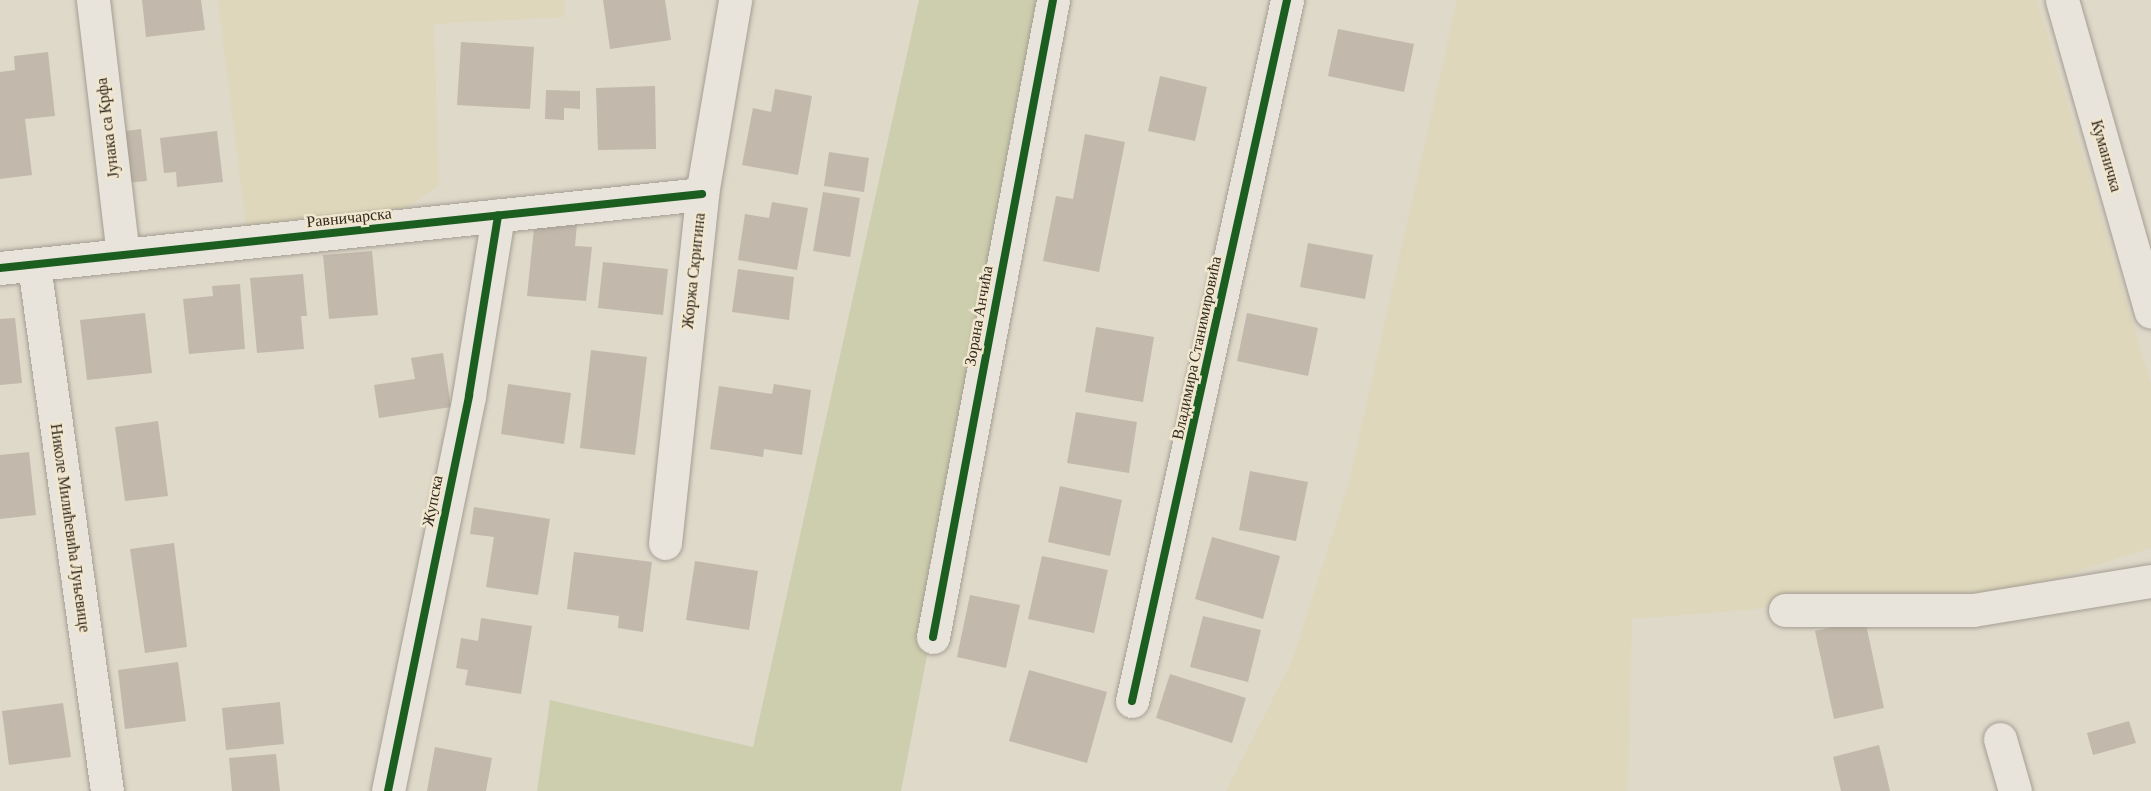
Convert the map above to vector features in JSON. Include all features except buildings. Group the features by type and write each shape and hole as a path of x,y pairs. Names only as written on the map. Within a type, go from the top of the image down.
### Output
{"street":[{"name":"Јунака са Крфа","path":"93,0 123,255"},
{"name":"Жоржа Скригина","path":"665,543 702,194 735,0"},
{"name":"Зорана Анчића","path":"933,637 1053,0"},
{"name":"Владимира Станимировића","path":"1132,701 1287,0"},
{"name":"Куманичка","path":"2061,0 2151,312"},
{"name":"Равничарска","path":"0,268 702,194"},
{"name":"Жупска","path":"388,791 469,395 498,215"},
{"name":"Николе Милићевића Луњевице","path":"34,265 107,791"},
{"path":"1785,610 1973,610 2151,581"},
{"path":"2000,739 2015,791"}],"shaded area":[{"path":"218,0 565,0 565,17 434,24 439,185 378,228 248,242"},
{"path":"1457,0 2037,0 2151,384 2151,548 1979,603 1791,602 1750,610 1632,619 1628,791 1226,791 1292,661 1348,486"}],"green space":[{"path":"919,0 1053,0 901,791 537,791 550,700 753,747"}],"cycle path":[{"path":"933,637 1053,0"},
{"path":"1132,701 1287,0"},
{"path":"0,268 702,194"},
{"path":"388,791 469,395 498,215"}]}
